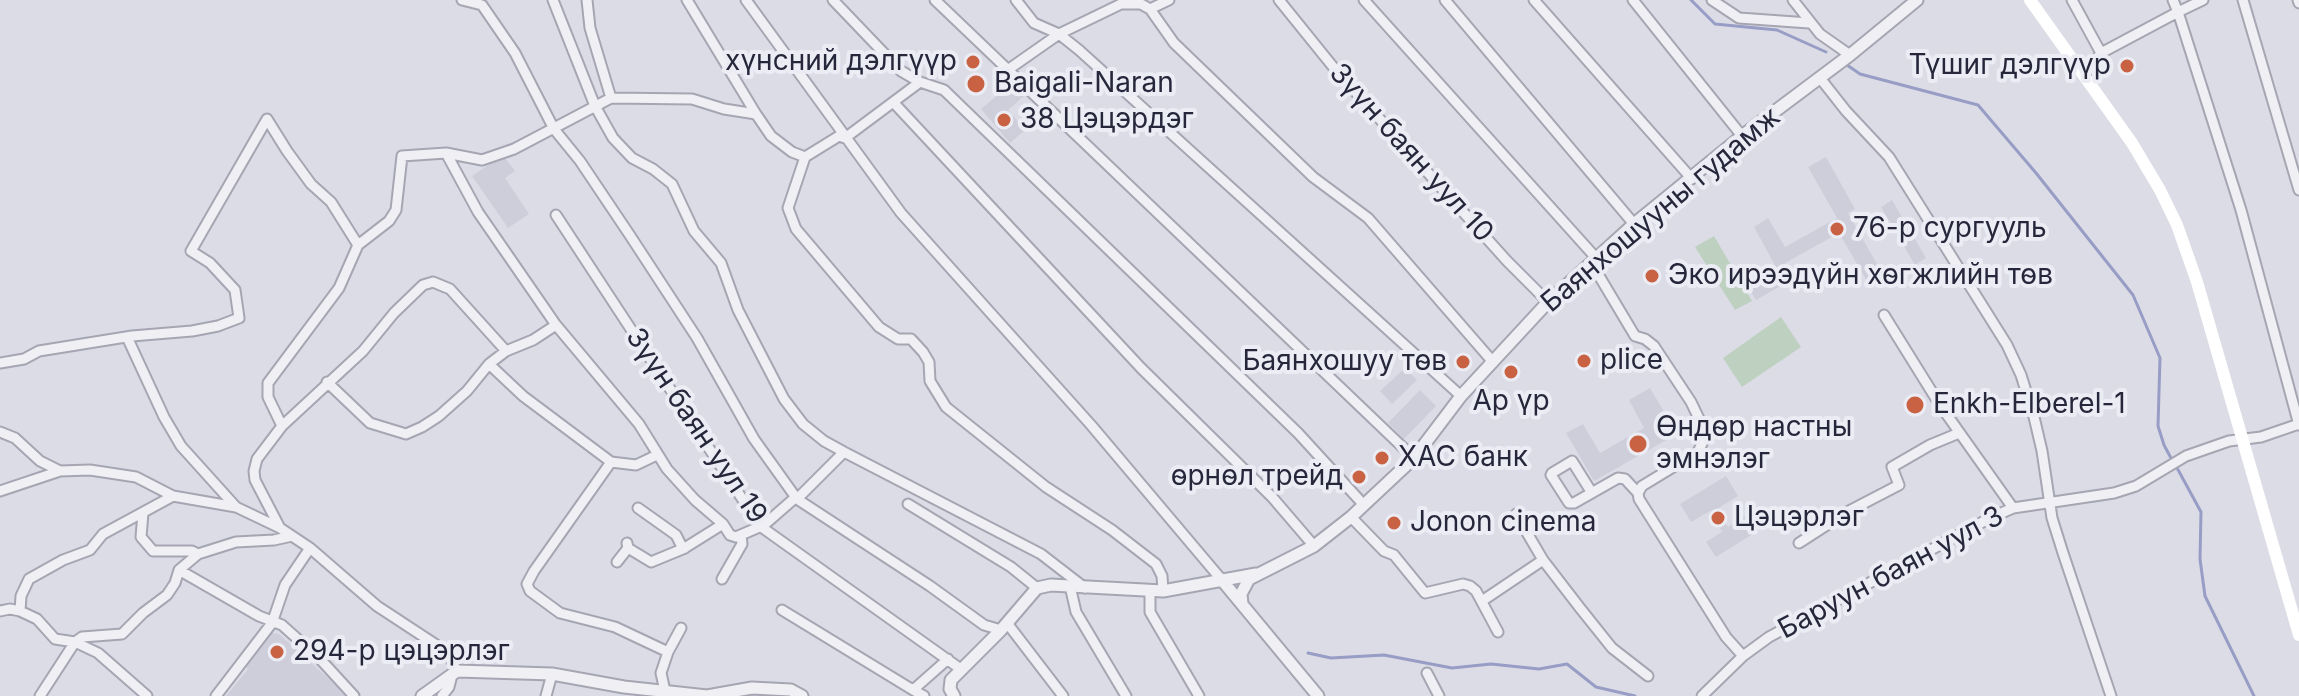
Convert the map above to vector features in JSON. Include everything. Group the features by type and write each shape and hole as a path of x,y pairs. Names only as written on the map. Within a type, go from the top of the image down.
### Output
{"main road":[{"path":"2030,0 2148,169 2177,225 2197,282 2298,627"}],"street":[{"path":"462,0 482,5 515,53 554,129 580,161 631,237 697,338 754,439 797,498 918,577 984,625 1004,627 1063,696"},
{"path":"553,0 595,106 613,138 632,158 672,184 694,231 721,263 738,310 784,399 803,424 844,452 1041,554 1085,588"},
{"path":"587,0 590,28 611,98"},
{"path":"687,0 771,136 792,152 805,157"},
{"path":"746,0 901,213 1091,425 1318,696"},
{"path":"833,0 901,71 944,90 1298,433 1363,504"},
{"path":"935,0 1414,458"},
{"path":"1016,0 1034,23 1059,34 1461,396"},
{"path":"1150,9 1169,0"},
{"name":"Зүүн баян уул 10","path":"1279,0 1334,68 1507,261 1548,302"},
{"path":"1364,0 1594,261 1635,336 1654,346 1691,402 1705,437 1698,452 1642,486 1638,493"},
{"path":"1445,0 1634,224"},
{"path":"1534,0 1692,179"},
{"path":"1633,0 1742,136"},
{"path":"1712,0 1739,18 1809,23"},
{"path":"1793,0 1809,23 1844,60"},
{"name":"Баянхошууны гудамж","path":"1037,588 1051,585 1163,591 1256,574 1314,546 1351,517 1414,458 1461,396 1548,302 1634,224 1742,136 1844,60 1903,4 1917,0"},
{"path":"2072,0 2101,53"},
{"path":"2173,0 2241,210 2299,424"},
{"path":"2085,75 2101,53 2203,0"},
{"path":"2243,0 2299,190"},
{"path":"1009,69 1059,34 1119,2 1141,4 1150,9 1174,43 1313,177 1368,218 1493,362"},
{"path":"1820,78 1889,157 2007,345 2021,375 2034,417 2063,553 2111,696"},
{"path":"845,138 920,82"},
{"path":"282,426 268,397 268,383 339,288 358,245 389,221 396,210 402,156 446,153 482,160 514,149 611,98 692,99 724,109 756,114"},
{"path":"894,103 1141,368 1272,497 1314,546"},
{"path":"0,363 24,359 39,351 127,337 192,331 239,318 235,290 210,263 191,251 267,119 311,184 331,202 358,245"},
{"path":"845,138 839,136 805,157 788,208 796,229 879,327 898,339 911,339 923,352 929,362 930,381 946,407 1046,487 1112,530 1156,564 1162,576 1163,591"},
{"path":"446,153 478,212 556,325 639,424 657,455 730,535 736,537 760,526 797,498 844,452"},
{"name":"Зүүн баян уул 19","path":"556,215 760,526 962,670"},
{"path":"280,528 259,489 254,471 263,449 282,426 363,351 394,313 423,285 433,282 450,289 506,351"},
{"path":"1884,315 1959,433 2013,508"},
{"path":"327,382 370,423 406,434 439,416 467,391 489,364 506,351 533,340 556,325"},
{"path":"127,337 153,397 181,446 236,507"},
{"path":"489,364 523,396 611,462 636,465 657,455"},
{"name":"Баруун баян уул 3","path":"1702,696 1713,692 1743,656 1769,637 1990,518 2013,508 2114,493 2136,486 2186,456 2229,441 2261,437 2299,424"},
{"path":"0,432 15,438 40,461 60,471"},
{"path":"1799,543 1847,512 1899,485 1892,467 1930,445 1959,433"},
{"path":"1592,493 1572,461 1552,473 1557,487 1569,503 1574,503 1592,493 1618,478 1625,479 1638,493 1726,637 1743,656"},
{"path":"611,462 527,584 530,591 560,613 615,627 668,652"},
{"path":"0,491 60,471 90,470 136,477 173,496 236,507 280,528 310,548 377,606 447,652 453,659 455,673 442,696"},
{"path":"20,611 21,596 29,579 63,560 90,550 103,534 173,496"},
{"path":"908,504 1011,567 1037,588 1004,627 951,680 950,689 954,696"},
{"path":"638,508 676,535 685,548"},
{"path":"143,513 141,537 153,551 192,551 198,554"},
{"path":"1516,514 1543,560 1612,648 1648,676"},
{"path":"1351,517 1384,551 1394,555 1425,593 1463,584 1476,591 1498,632"},
{"path":"617,562 628,546 651,562 685,548 723,524"},
{"path":"722,579 742,544 741,535"},
{"path":"40,696 75,642 82,637 122,634 167,595 179,570 198,554 236,542 292,536"},
{"path":"216,696 272,623 285,585 310,548"},
{"path":"1482,601 1543,560"},
{"path":"179,570 272,623 282,625 321,660 354,696"},
{"path":"1242,604 1244,586 1256,574"},
{"path":"1070,586 1076,612 1126,696"},
{"path":"1150,590 1150,612 1199,696"},
{"path":"782,610 924,696"},
{"path":"0,611 20,611 37,619 55,639 75,642 98,653 147,696"},
{"path":"665,691 661,673 681,628"},
{"path":"913,690 948,659"},
{"path":"422,696 455,673 552,674 624,687 707,696 761,688 791,690 802,696"},
{"path":"1427,673 1439,696"},
{"path":"546,696 552,674"}],"shaded area":[{"name":"38 Цэцэрдэг","path":"1013,82 1024,96 1008,110 1025,130 1010,143 981,109"},
{"path":"503,155 515,171 505,178 529,214 508,228 472,176"},
{"name":"76-р сургууль","path":"1826,157 1855,209 1848,213 1886,280 1871,288 1839,233 1785,263 1793,279 1756,300 1746,284 1776,267 1754,227 1768,218 1785,247 1837,218 1808,167"},
{"path":"1892,200 1926,258 1915,265 1881,207"},
{"path":"1405,368 1417,380 1392,404 1380,391"},
{"name":"Өндөр настны эмнэлэг","path":"1650,388 1677,434 1594,481 1566,433 1583,424 1600,453 1644,428 1629,400"},
{"path":"1420,390 1436,406 1404,439 1388,423"},
{"name":"Цэцэрлэг","path":"1726,476 1738,496 1717,509 1728,527 1749,514 1759,530 1716,557 1706,542 1722,532 1710,511 1691,522 1680,504"},
{"name":"294-р цэцэрлэг","path":"271,633 279,634 348,696 226,696 248,669 244,665"}],"green space":[{"path":"1714,236 1752,301 1735,310 1695,247"},
{"path":"1781,317 1801,347 1742,387 1723,358"}],"waterway":[{"path":"1691,0 1715,24 1777,30 1826,52"},
{"path":"1847,65 1860,74 1978,105 2036,173 2133,295 2160,358 2158,426 2172,460"},
{"path":"2176,466 2201,512 2200,559 2205,596 2254,696"},
{"path":"1308,653 1331,658 1384,655 1452,668 1491,664 1539,669 1567,664 1596,687 1635,696"}],"place":[{"name":"хүнсний дэлгүүр","path":"973,62"},
{"name":"Түшиг дэлгүүр","path":"2127,66"},
{"name":"Baigali-Naran","path":"976,84"},
{"name":"38 Цэцэрдэг","path":"1004,120"},
{"name":"76-р сургууль","path":"1837,229"},
{"name":"Эко ирээдүйн хөгжлийн төв","path":"1652,276"},
{"name":"plice","path":"1584,361"},
{"name":"Баянхошуу төв","path":"1463,362"},
{"name":"Ар үр","path":"1511,372"},
{"name":"Enkh-Elberel-1","path":"1915,405"},
{"name":"Өндөр настны эмнэлэг","path":"1638,444"},
{"name":"ХАС банк","path":"1382,458"},
{"name":"өрнөл трейд","path":"1359,477"},
{"name":"Цэцэрлэг","path":"1718,518"},
{"name":"Jonon cinema","path":"1394,523"},
{"name":"294-р цэцэрлэг","path":"277,652"}]}
